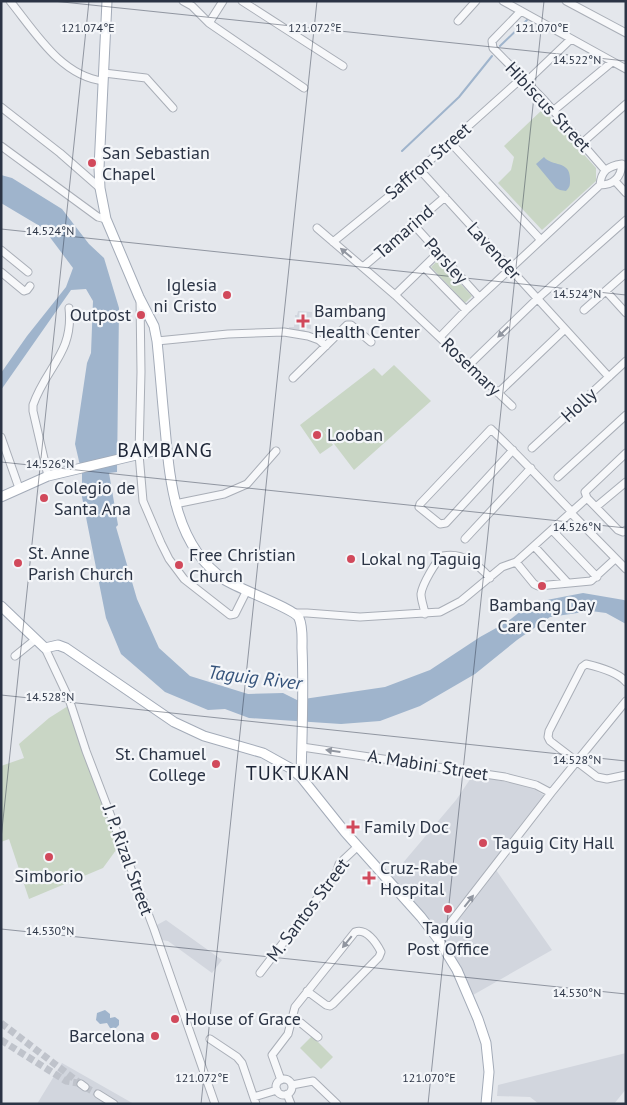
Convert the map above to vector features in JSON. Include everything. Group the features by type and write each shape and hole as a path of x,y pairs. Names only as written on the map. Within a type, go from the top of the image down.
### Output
{"main road":[{"path":"107,1 99,168 100,188 106,219 154,326 157,341 161,451 175,504 186,533 202,559 225,580 298,616 301,625 304,677 301,777"},
{"path":"1,497 48,476 139,454 161,451"},
{"name":"J. P. Rizal Street","path":"1,606 45,648"},
{"path":"45,648 58,645 63,646 174,722 204,736 264,754 290,768 301,777 358,847 398,890 438,940 457,970 486,1043 489,1072 486,1104"}],"street":[{"path":"10,1 58,60 82,76 90,80 104,77 146,78 173,108"},
{"path":"183,1 192,6 209,23 304,88"},
{"path":"209,23 223,1"},
{"path":"242,1 343,66"},
{"path":"458,21 476,1"},
{"path":"503,1 626,69"},
{"path":"566,1 626,33"},
{"name":"Hibiscus Street","path":"521,11 492,40 492,48 553,111 605,170"},
{"name":"Saffron Street","path":"333,242 420,170 571,39"},
{"path":"553,111 612,62"},
{"path":"582,143 626,104"},
{"path":"1,107 60,153 100,188"},
{"path":"450,142 541,240"},
{"path":"1,146 98,217 106,219"},
{"path":"600,185 608,185 615,181 624,162"},
{"path":"440,337 466,310 600,185 602,174 605,170 624,162"},
{"name":"Lavender","path":"420,170 564,330 609,377"},
{"path":"615,181 626,193"},
{"name":"Tamarind","path":"363,267 445,197"},
{"path":"469,365 537,299 626,220"},
{"name":"Parsley","path":"413,224 479,298"},
{"name":"Rosemary","path":"317,228 396,295 512,406"},
{"path":"1,250 28,272"},
{"path":"396,295 438,253"},
{"path":"424,267 466,310"},
{"path":"1,272 24,291 30,286"},
{"path":"584,310 626,273"},
{"path":"606,291 626,313"},
{"path":"140,297 139,454 143,501 169,559 184,579 230,615 235,614 246,592"},
{"path":"48,476 33,404 64,347 69,327 69,308"},
{"path":"294,378 346,326 349,325 371,342"},
{"path":"498,393 564,330"},
{"path":"157,341 228,334 284,332 308,336 319,340 326,346"},
{"name":"Holly","path":"532,448 626,361"},
{"path":"558,477 626,415"},
{"path":"513,450 446,523 440,524 421,510 420,504 491,429 513,450 531,468 626,569"},
{"path":"1,437 19,488"},
{"path":"175,504 224,494 247,484 276,451"},
{"path":"626,454 585,492 588,498 618,530 623,532 626,530"},
{"path":"465,539 531,468"},
{"path":"596,507 626,482"},
{"path":"294,613 360,618 440,612 461,601 502,567 516,562 588,498"},
{"path":"552,530 597,577"},
{"path":"534,546 566,582"},
{"path":"425,614 421,596 422,588 437,562 443,556 454,555 471,561 478,565 490,578"},
{"path":"516,562 534,584 538,586 591,581 615,559"},
{"path":"15,656 36,639"},
{"name":"J. P. Rizal Street","path":"45,648 69,699 86,751 154,929 215,1104"},
{"path":"626,682 610,671 586,664 582,667 549,731 548,737 550,741 596,777 626,775"},
{"path":"438,940 551,793 626,701"},
{"name":"A. Mabini Street","path":"302,747 505,777 536,785 551,793"},
{"name":"M. Santos Street","path":"260,973 336,874 339,864 358,847"},
{"path":"281,1080 272,1054 288,1034 295,1007 307,991 355,932 360,930 365,932 378,946 381,952 379,957 334,1004 326,1005 307,991"},
{"path":"292,1020 301,1023 318,1037"},
{"path":"210,1039 237,1057 242,1063 255,1100 277,1090"},
{"path":"281,1080 288,1080 292,1085"},
{"path":"277,1090 278,1083 281,1080"},
{"path":"292,1085 313,1081 337,1104"},
{"path":"287,1094 291,1090 292,1085"},
{"path":"277,1090 280,1093 287,1094"},
{"path":"98,1094 114,1104"},
{"path":"287,1094 291,1104"}],"shaded area":[{"name":"Bambang Health Center","path":"298,311 312,312 311,329 305,328 304,334 289,332 289,327 294,327 295,315 297,315"},
{"path":"473,775 531,787 545,796 440,935 391,877 456,800"},
{"path":"496,870 552,950 473,995 446,942 445,936"},
{"path":"166,920 222,960 212,973 168,941 161,940 155,926"},
{"path":"626,1053 626,1089 614,1104 539,1104 530,1097 497,1096 498,1085"},
{"path":"62,1063 134,1104 37,1104"}],"green space":[{"path":"543,109 596,168 596,181 542,230 498,183 511,170 514,157 504,146"},
{"path":"438,260 472,296 465,303 431,267"},
{"path":"394,365 431,401 354,470 322,428 333,445 320,454 300,425 374,368 382,376"},
{"path":"68,706 119,846 103,868 29,899 9,839 1,842 1,766 24,758 19,744 49,718"},
{"path":"312,1036 333,1057 321,1069 300,1048"}],"water":[{"path":"544,157 567,169 570,183 566,191 556,188 536,164"},
{"path":"1,175 12,178 62,209 89,244 104,258 119,308 117,472 109,473 118,525 116,527 137,599 159,648 190,676 248,694 283,693 297,700 385,687 430,670 480,637 507,622 531,603 583,593 624,600 626,601 626,624 606,613 591,611 550,617 517,640 475,674 420,706 380,721 341,724 249,718 225,709 208,710 165,692 121,654 106,618 82,497 82,474 75,444 87,363 91,353 93,301 86,289 71,290 1,390 1,373 27,336 66,287 73,268 43,228 1,203"},
{"path":"105,1010 110,1014 110,1018 115,1017 119,1020 119,1025 116,1028 110,1028 107,1023 100,1024 96,1020 97,1013"}],"waterway":[{"path":"500,46 528,19"},
{"path":"402,151 459,97 492,56"}],"tunnel":[{"path":"1,1023 81,1084"},
{"path":"1,1040 66,1081 78,1083"},
{"path":"85,1087 98,1094"}],"place":[{"name":"San Sebastian Chapel","path":"92,163"},
{"name":"Iglesia ni Cristo","path":"227,295"},
{"name":"Outpost","path":"141,315"},
{"name":"Bambang Health Center","path":"303,321"},
{"name":"Looban","path":"317,435"},
{"name":"Colegio de Santa Ana","path":"44,498"},
{"name":"Lokal ng Taguig","path":"351,559"},
{"name":"St. Anne Parish Church","path":"18,563"},
{"name":"Free Christian Church","path":"179,565"},
{"name":"Bambang Day Care Center","path":"542,586"},
{"name":"St. Chamuel College","path":"216,764"},
{"name":"Family Doc","path":"353,827"},
{"name":"Taguig City Hall","path":"483,843"},
{"name":"Simborio","path":"49,857"},
{"name":"Cruz-Rabe Hospital","path":"369,878"},
{"name":"Taguig Post Office","path":"448,909"},
{"name":"House of Grace","path":"175,1019"},
{"name":"Barcelona","path":"155,1036"}],"district":[{"name":"BAMBANG","path":"165,450"},
{"name":"TUKTUKAN","path":"298,773"}],"water label":[{"name":"Taguig River","path":"255,677"}]}
